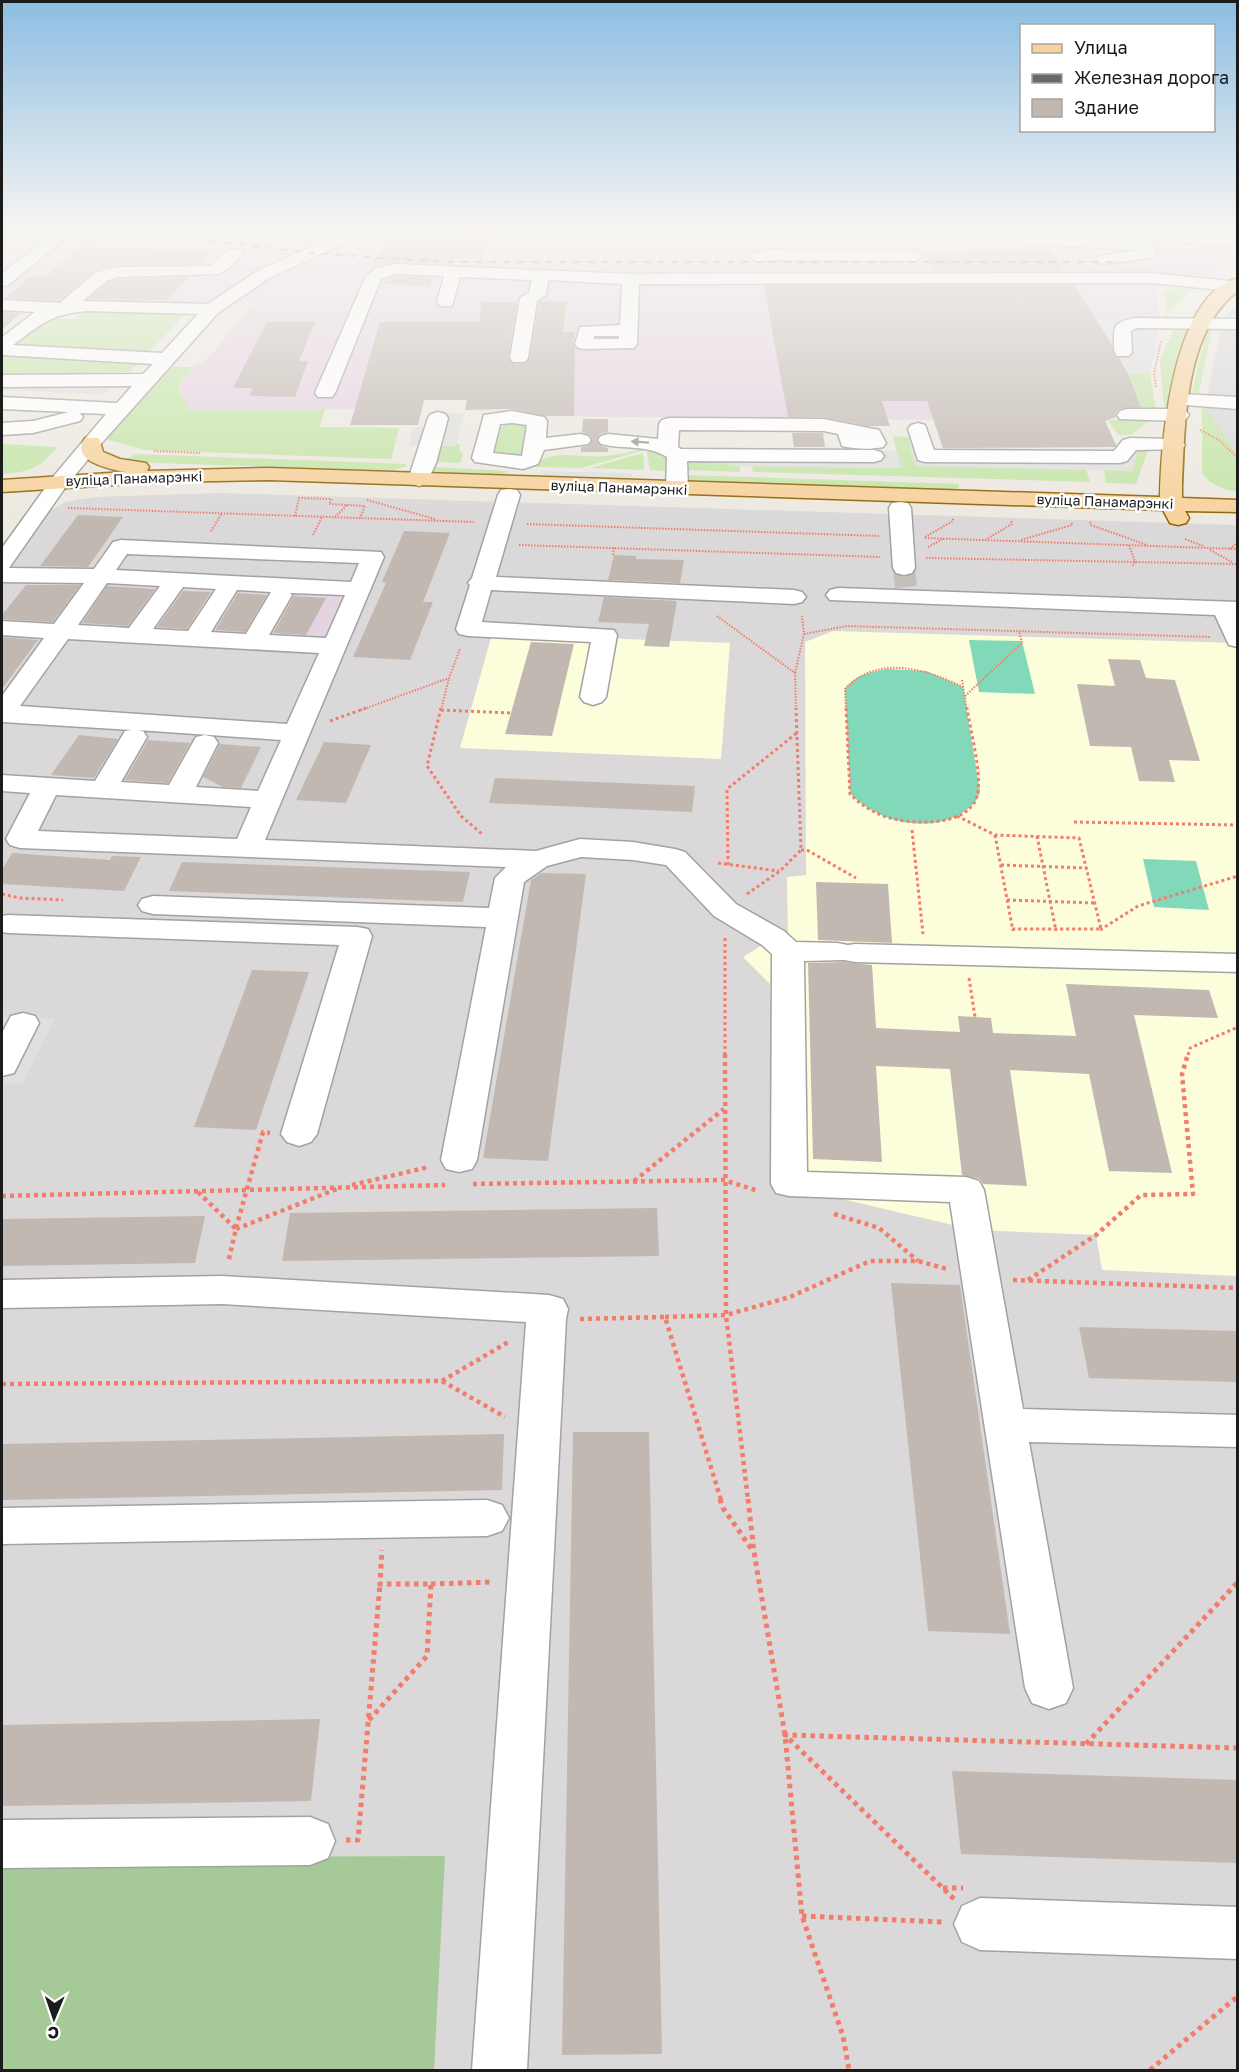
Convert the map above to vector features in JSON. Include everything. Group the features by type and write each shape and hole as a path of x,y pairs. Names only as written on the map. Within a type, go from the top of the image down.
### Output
{"main road":[{"path":"1176,519 1175,445 1189,348 1196,329"},
{"path":"92,442 93,455 112,463 133,467 269,474"},
{"name":"вуліца Панамарэнкі","path":"2,486 58,495 163,476 269,474 419,480 512,489 900,508 1238,520"},
{"name":"вуліца Панамарэнкі","path":"2,499 248,487 677,489 1176,519 1238,506"}],"street":[{"path":"2,345 23,329"},
{"path":"2,563 58,495 92,442 195,329"},
{"path":"325,393 352,329"},
{"path":"519,358 524,329"},
{"path":"1122,329 1123,352"},
{"path":"2,350 168,359"},
{"path":"2,381 150,380"},
{"path":"2,403 121,409"},
{"path":"1127,415 1238,403"},
{"path":"2,429 33,428 100,408"},
{"path":"469,434 465,452 482,458 523,463 531,460 537,421 512,417 491,419 482,458"},
{"path":"419,480 438,418"},
{"path":"677,489 669,424 824,425 847,429"},
{"path":"918,429 925,456 1120,457 1130,444 1175,445"},
{"path":"535,445 582,440"},
{"path":"608,440 648,442 673,452 882,456"},
{"path":"523,463 512,489 509,524 480,583 468,629 605,635 593,697"},
{"path":"900,508 908,564"},
{"path":"2,713 122,548 373,557 247,848"},
{"path":"838,595 908,564 1231,609 1237,639"},
{"path":"2,575 101,576 359,589"},
{"path":"480,583 794,597"},
{"path":"137,634 171,587"},
{"path":"195,638 226,591"},
{"path":"254,641 280,595"},
{"path":"2,628 334,646"},
{"path":"2,713 298,733"},
{"path":"103,790 134,737"},
{"path":"178,794 205,743"},
{"path":"2,783 269,800"},
{"path":"47,786 20,839 525,860 580,848 633,851 675,858 724,910 773,938 788,951 966,957 1015,944 1055,945 1238,963"},
{"path":"459,1176 510,878 525,860"},
{"path":"153,905 502,918"},
{"path":"8,924 357,936 298,1134"},
{"path":"788,951 789,1184 966,1190 1049,1688"},
{"path":"2,1294 222,1290 549,1309 546,1319 500,2070"},
{"path":"1005,1425 1238,1431"},
{"path":"2,1526 487,1518"},
{"path":"2,1844 310,1841"},
{"path":"980,1924 1238,1933"}],"path":[{"path":"1198,429 1219,440 1238,458"},
{"path":"58,495 295,516 509,524 908,564 985,540 1012,524 1011,520"},
{"path":"295,516 299,498"},
{"path":"332,499 329,504 365,506 360,518"},
{"path":"369,500 442,521"},
{"path":"334,518 347,505"},
{"path":"908,564 953,521 953,518"},
{"path":"1176,519 1207,548 1236,563"},
{"path":"1018,541 1072,525 1072,522"},
{"path":"1090,522 1091,525 1150,546"},
{"path":"509,524 515,544 614,547 908,564 1236,563"},
{"path":"985,540 1238,549"},
{"path":"1230,549 1238,542"},
{"path":"1129,545 1135,562"},
{"path":"613,555 614,547"},
{"path":"1132,567 1135,562"},
{"path":"686,592 795,674"},
{"path":"801,850 799,732 795,674 804,634 802,610 838,595"},
{"path":"804,634 848,626 1237,639"},
{"path":"468,629 449,678 426,766 461,816 525,860"},
{"path":"965,696 1022,643 1019,631"},
{"path":"962,680 980,792 974,804 957,816 926,823 903,822 876,813 857,801 850,794 845,689 849,683 865,674 900,669 933,673 963,687"},
{"path":"298,733 449,678"},
{"path":"441,710 511,713"},
{"path":"728,865 727,789 799,732"},
{"path":"957,816 995,835 1078,838 1101,929"},
{"path":"1074,822 1238,825"},
{"path":"912,830 926,955"},
{"path":"995,835 1015,944 1055,945 1101,929 1138,906 1238,876"},
{"path":"1037,836 1050,902 1055,945"},
{"path":"849,2070 843,2036 802,1916 785,1735 754,1552 726,1315 724,910 780,871 801,850 807,850 856,878"},
{"path":"675,858 780,871"},
{"path":"1000,865 1086,868"},
{"path":"1007,900 1095,903"},
{"path":"1055,945 1101,929"},
{"path":"966,957 975,1017"},
{"path":"1028,1280 1096,1235 1140,1196 1193,1194 1182,1074 1190,1048 1238,1027"},
{"path":"634,1181 724,1109"},
{"path":"222,1290 246,1190 264,1132 298,1134"},
{"path":"2,1196 343,1187 459,1176 634,1181 724,1180"},
{"path":"236,1229 343,1187 459,1176"},
{"path":"197,1191 236,1229"},
{"path":"442,1381 546,1319 726,1315 790,1297 870,1261 918,1261 982,1278 1238,1288"},
{"path":"665,1317 723,1508 754,1552"},
{"path":"2,1384 442,1381 539,1437"},
{"path":"358,1840 385,1520"},
{"path":"380,1584 498,1582"},
{"path":"1086,1744 1238,1582"},
{"path":"368,1721 427,1656 431,1584"},
{"path":"785,1735 1238,1748"},
{"path":"785,1735 980,1924"},
{"path":"802,1916 980,1924"},
{"path":"1150,2070 1238,1996"}],"shaded area":[{"path":"232,329 1159,329 1150,373 1129,374 1139,399 987,401 1104,421 1117,447 943,449 939,436 944,436 939,420 527,416 527,410 515,410 516,400 358,400 355,409 189,410 178,385 193,367 215,350"},
{"path":"1102,329 1158,329 1150,373 1128,374"},
{"path":"1221,329 1237,329 1237,452 1205,407"},
{"path":"2,375 123,375 104,395 2,390"},
{"path":"436,413 464,413 456,446 409,445 413,427 432,427"},
{"path":"908,437 931,437 936,451 1137,452 1133,471 915,466"},
{"path":"727,450 897,451 901,468 729,466"},
{"path":"540,471 631,473 634,480 547,478"},
{"path":"219,493 1237,525 1237,2070 2,2070 2,567 43,515 65,502 96,497"},
{"path":"111,580 344,594 320,641 76,627"},
{"path":"833,631 1237,643 1237,1276 1102,1270 1096,1235 974,1230 778,1184 770,984 743,957 773,938 788,939 787,877 806,875 805,642"},
{"path":"492,634 730,643 721,759 460,748"},
{"path":"2,1015 55,1019 22,1085 2,1084"}],"green space":[{"path":"33,329 172,329 147,354 8,348"},
{"path":"1173,329 1188,329 1169,407 1164,406 1160,360"},
{"path":"1207,329 1212,329 1198,397 1192,392"},
{"path":"2,357 139,361 130,372 2,374"},
{"path":"173,367 193,367 178,386 189,410 325,409 320,427 399,428 391,459 146,450 108,440 106,434"},
{"path":"1150,373 1156,410 1138,411 1129,407 1138,399 1128,374"},
{"path":"1205,407 1237,452 1237,492 1217,486 1202,473 1202,408"},
{"path":"1108,420 1151,420 1130,435 1118,435"},
{"path":"508,423 529,424 520,460 490,454 496,430"},
{"path":"893,436 908,437 916,466 1086,469 1090,482 753,472 752,466 900,468"},
{"path":"2,444 58,447 34,468 2,474"},
{"path":"460,444 459,450 463,454 460,463 436,462 442,446 455,446"},
{"path":"1138,447 1148,450 1136,484 1106,483 1104,470 1132,470"},
{"path":"645,450 581,468 532,467 549,457 567,455 595,457"},
{"path":"653,450 670,453 668,471 650,470 647,452"},
{"path":"643,453 644,470 590,468"},
{"path":"136,454 406,464 407,466 391,471 123,460"},
{"path":"686,459 728,459 729,466 740,466 740,472 686,470"},
{"path":"434,467 509,471 500,476 437,474 431,469"},
{"path":"685,475 959,484 958,490 696,482 685,478"},
{"path":"244,478 1100,508 254,481 109,486 110,483"},
{"path":"969,640 1022,641 1035,694 979,692"},
{"path":"888,669 926,671 963,687 980,792 977,799 962,813 934,823 903,822 874,811 850,793 845,689 859,677"},
{"path":"1143,859 1196,861 1209,910 1154,907"},
{"path":"445,1856 434,2070 2,2070 2,1858"}],"building":[{"path":"264,329 312,329 299,361 308,361 295,397 249,396 253,388 233,388"},
{"path":"378,329 513,329 508,358 513,364 525,364 530,358 535,329 563,329 563,332 575,332 573,343 575,348 574,416 546,416 512,409 465,410 467,400 424,400 418,425 350,425"},
{"path":"772,329 1102,329 1112,345 1115,357 1119,358 1128,374 1141,407 1119,409 1115,414 1116,417 1105,421 1115,447 943,448 927,401 882,401 890,426 868,426 824,417 788,417"},
{"path":"583,419 608,419 608,432 600,434 596,440 601,446 608,448 608,452 581,452 581,447 588,446 593,440 590,435 582,432"},
{"path":"792,433 823,433 825,447 794,447"},
{"path":"78,515 123,517 88,567 40,566"},
{"path":"404,531 450,533 423,602 433,602 410,660 353,657 386,583 382,582"},
{"path":"614,555 636,556 636,559 684,560 680,583 608,580"},
{"path":"26,585 80,585 53,622 2,619 2,615"},
{"path":"107,586 155,589 128,626 82,623"},
{"path":"183,591 211,592 187,629 157,627"},
{"path":"238,593 267,595 245,632 215,630"},
{"path":"294,596 326,598 306,635 273,633"},
{"path":"604,597 677,601 669,647 644,646 649,624 598,622"},
{"path":"2,637 38,640 2,689"},
{"path":"531,642 574,644 552,736 505,734"},
{"path":"1108,659 1140,660 1146,678 1175,680 1200,761 1169,760 1175,782 1139,781 1131,747 1090,746 1077,684 1115,686"},
{"path":"79,735 118,739 94,778 51,775"},
{"path":"148,740 190,743 168,783 125,780"},
{"path":"324,742 371,745 346,803 296,800"},
{"path":"220,744 261,747 241,788 223,787 203,777"},
{"path":"495,778 695,786 692,812 489,803"},
{"path":"12,853 110,860 112,856 141,857 124,891 2,884 2,870"},
{"path":"182,862 470,872 463,902 169,891"},
{"path":"541,873 586,874 548,1161 483,1158 531,880"},
{"path":"816,882 888,884 892,943 818,940"},
{"path":"844,962 872,965 876,1028 960,1032 958,1016 991,1018 993,1033 1076,1036 1066,984 1209,990 1218,1018 1134,1015 1172,1173 1109,1171 1089,1074 1010,1070 1027,1186 983,1184 980,1179 962,1175 950,1069 876,1066 882,1162 813,1159 808,963"},
{"path":"252,970 309,972 256,1130 194,1127"},
{"path":"657,1208 659,1256 282,1261 290,1213"},
{"path":"205,1216 195,1263 2,1266 2,1219"},
{"path":"891,1283 960,1285 1010,1634 928,1631"},
{"path":"1079,1327 1238,1331 1238,1382 1089,1378"},
{"path":"573,1432 649,1432 662,2054 562,2055"},
{"path":"504,1434 502,1490 2,1500 2,1444"},
{"path":"320,1719 311,1801 2,1806 2,1725"},
{"path":"952,1771 1238,1780 1238,1863 961,1854"}],"tunnel":[{"path":"904,568 906,587"}]}
